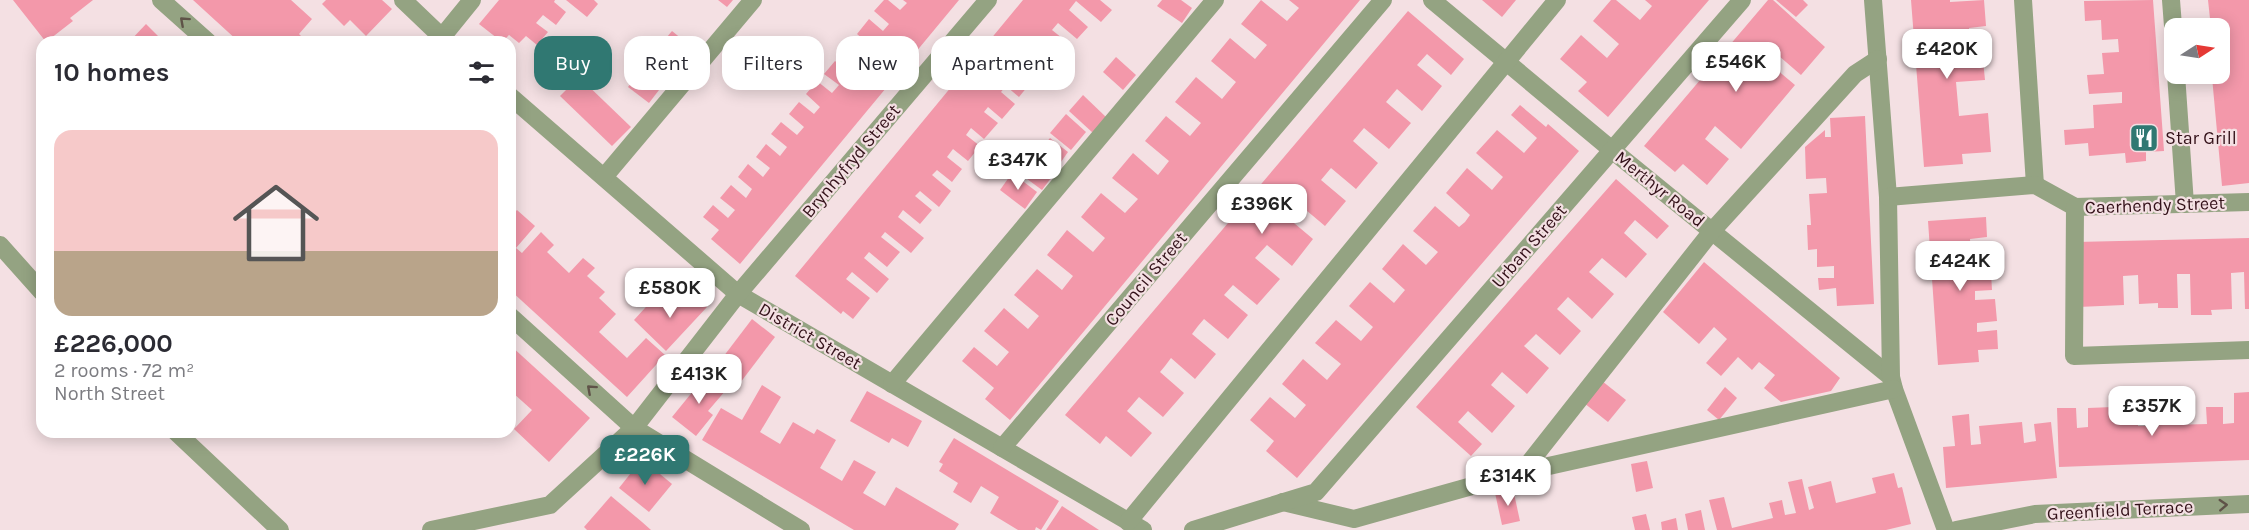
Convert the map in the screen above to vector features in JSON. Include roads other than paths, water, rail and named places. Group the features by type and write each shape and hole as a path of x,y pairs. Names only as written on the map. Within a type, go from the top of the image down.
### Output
{"street":[{"path":"161,0 201,36"},
{"path":"403,0 441,36"},
{"path":"448,36 472,0"},
{"path":"604,177 753,0"},
{"name":"Brynhyfryd Street","path":"431,530 550,505 634,428 738,294 988,0"},
{"path":"892,384 1215,0"},
{"name":"Council Street","path":"1002,448 1383,0"},
{"name":"Merthyr Road","path":"1431,0 1712,231 1892,383"},
{"path":"1136,526 1505,62 1557,0"},
{"name":"Urban Street","path":"1283,502 1316,492 1742,0"},
{"path":"1873,0 1888,197 1892,383 1946,530"},
{"path":"1888,197 2036,185 2023,0"},
{"path":"2172,0 2173,18"},
{"path":"1522,472 1712,231 1855,74 1878,59"},
{"path":"2177,84 2185,204"},
{"name":"District Street","path":"516,101 738,294 1136,526"},
{"name":"Caerhendy Street","path":"2036,185 2075,207 2249,202"},
{"path":"2075,207 2074,356 2249,350"},
{"path":"0,245 36,285"},
{"path":"516,321 634,428 801,530"},
{"path":"1193,530 1283,502 1354,519 1522,472 1892,383"},
{"path":"182,438 280,530"},
{"name":"Greenfield Terrace","path":"1956,530 2035,514 2249,504"}],"place":[{"name":"Star Grill","path":"2144,138"}]}
